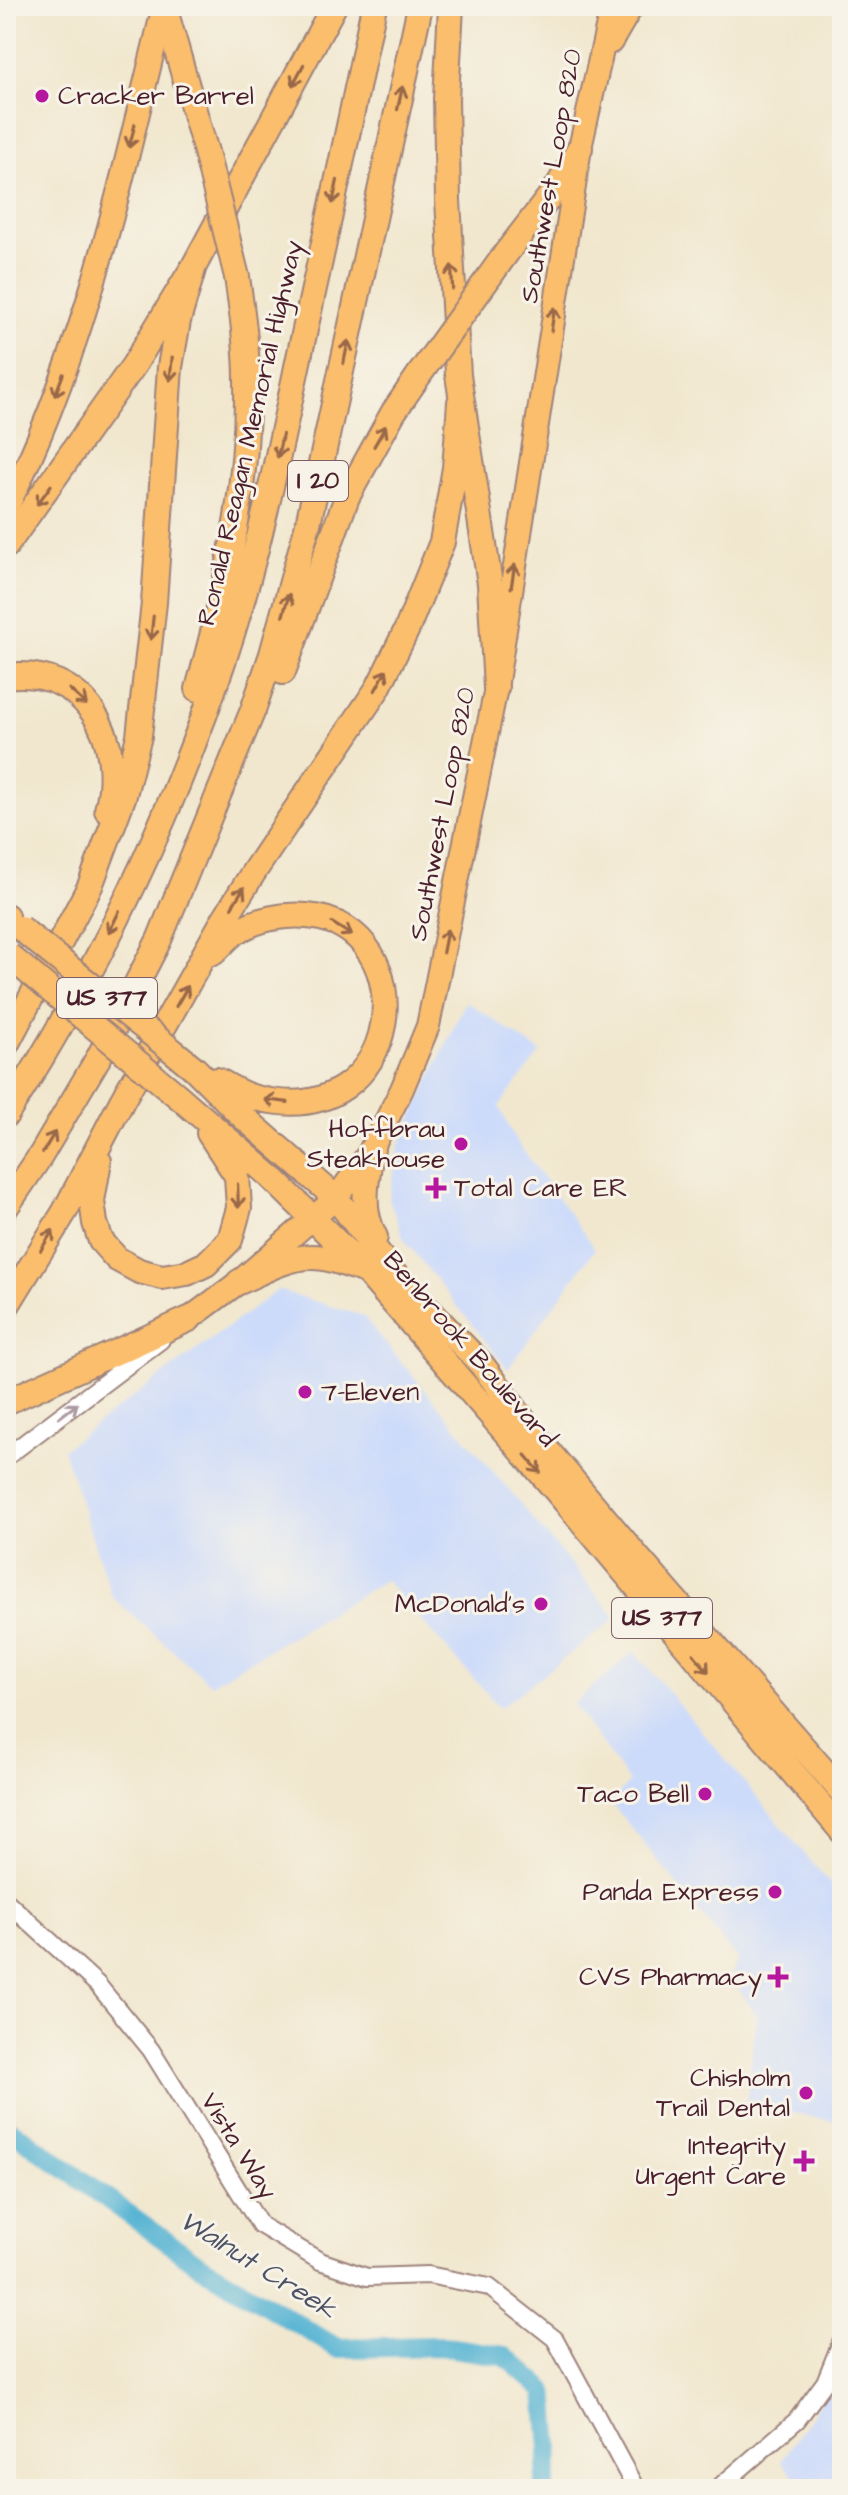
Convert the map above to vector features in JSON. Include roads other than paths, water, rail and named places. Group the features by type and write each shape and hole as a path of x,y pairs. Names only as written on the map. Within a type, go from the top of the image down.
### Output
{"highway":[{"path":"148,852 149,816 189,718 219,610 244,460 247,382 244,325 237,277 206,152 164,6"},
{"path":"6,546 134,365 194,266 334,6"},
{"name":"Ronald Reagan Memorial Highway","path":"6,1115 106,940 148,852 197,735 246,586 265,514 374,6"},
{"name":"I 20","path":"6,1207 41,1155 100,1055 159,940 253,710 308,524 420,6"},
{"path":"451,6 446,99 447,185 460,402 490,584 496,688"},
{"path":"159,940 177,927 252,757 347,497 393,413 507,252 558,186 580,148"},
{"path":"6,1045 81,907 124,795 139,736 154,603 170,367 178,321 194,266"},
{"path":"6,1307 65,1211 122,1101 255,870 378,688 429,580 442,542 455,468 460,402"},
{"path":"6,676 34,674 58,682 76,693 100,723 112,767 109,802 93,860 90,886"},
{"path":"195,1069 253,1098 286,1102 324,1099 346,1085 373,1059 384,1025 385,997 378,969 363,943 343,926 318,917 290,914 260,921 236,932 200,965"},
{"name":"Benbrook Boulevard","path":"10,920 195,1069 240,1114 336,1198 395,1275 482,1365 641,1577 842,1831"},
{"name":"Benbrook Boulevard","path":"7,954 270,1176 365,1270 641,1577 842,1792"},
{"path":"104,1138 92,1201 101,1241 117,1259 139,1271 162,1277 187,1273 206,1264 230,1240 239,1208 237,1176 184,1101"},
{"path":"372,1149 365,1182 370,1227 395,1275"},
{"path":"239,1282 278,1265 309,1257 365,1270"},
{"path":"6,1402 189,1319"}],"main road":[{"path":"6,509 30,459 71,355 104,244 164,6"},
{"name":"Southwest Loop 820","path":"189,1319 239,1282 336,1198 372,1149 402,1089 428,1026 496,688 580,148 612,6"},
{"path":"599,64 632,6"}],"street":[{"name":"Southwest Loop 820","path":"6,1457 189,1319"},
{"name":"Vista Way","path":"6,1901 98,1985 151,2050 260,2225 320,2261 367,2277 428,2275 489,2287 555,2339 636,2489"},
{"path":"717,2489 797,2420 825,2382 842,2340"}],"waterway":[{"name":"Walnut Creek","path":"6,2126 198,2264 337,2348 441,2346 505,2356 545,2391 550,2447 544,2489"}],"place":[{"name":"Cracker Barrel","path":"42,96"},
{"name":"Hoffbrau Steakhouse","path":"461,1144"},
{"name":"Total Care ER","path":"436,1188"},
{"name":"7-Eleven","path":"305,1392"},
{"name":"McDonald's","path":"541,1604"},
{"name":"Taco Bell","path":"705,1794"},
{"name":"Panda Express","path":"775,1892"},
{"name":"CVS Pharmacy","path":"778,1977"},
{"name":"Chisholm Trail Dental","path":"806,2093"},
{"name":"Integrity Urgent Care","path":"804,2161"}]}
